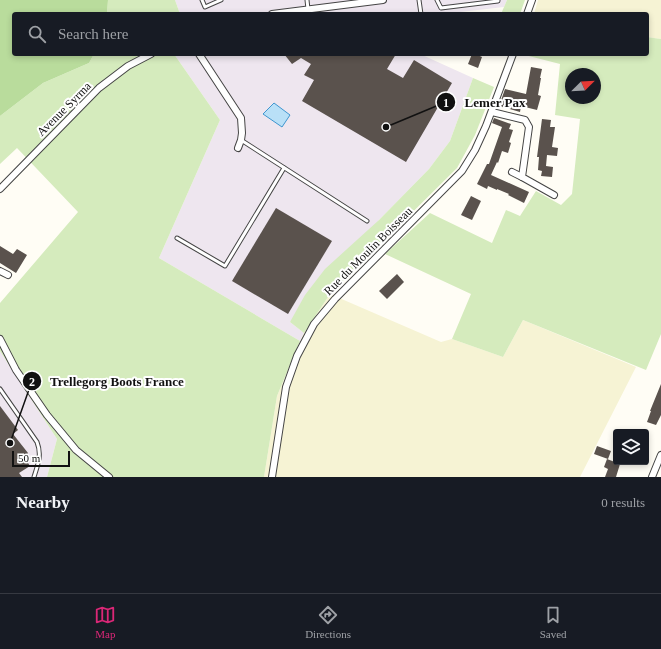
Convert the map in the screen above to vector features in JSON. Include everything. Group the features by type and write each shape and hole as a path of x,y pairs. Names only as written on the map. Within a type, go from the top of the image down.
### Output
{"street":[{"path":"286,12 339,3 383,0"},
{"path":"528,12 532,0"},
{"name":"Avenue Syrma","path":"0,189 99,88 128,66 147,56"},
{"path":"200,56 241,118 242,133 238,148"},
{"name":"Rue du Moulin Boisseau","path":"272,477 286,387 297,356 314,324 335,299 462,171 475,150 486,126 512,56"},
{"path":"492,112 525,120 529,127 522,177"},
{"path":"512,172 554,195"},
{"path":"0,271 8,275"},
{"path":"0,339 16,370 47,415 76,450 109,477"},
{"path":"652,477 661,455"}],"lane":[{"path":"202,0 205,7 221,0"},
{"path":"307,0 308,9"},
{"path":"419,0 421,12"},
{"path":"437,0 441,8 498,0"},
{"path":"241,140 367,221"},
{"path":"177,238 225,266 284,168"},
{"path":"0,389 37,442 39,459 34,477"}],"shaded area":[{"path":"175,0 507,0 504,7 460,12 179,12"},
{"path":"538,0 661,0 661,39 649,37 649,12 535,12"},
{"path":"175,56 424,56 473,78 450,141 429,169 379,220 290,322 304,333 300,341 159,258 220,120"},
{"path":"330,294 441,342 452,339 503,357 523,320 636,367 580,477 264,477 277,396 304,333"},
{"path":"0,351 57,439 47,477 0,477"}],"green space":[{"path":"0,0 108,0 107,12 12,12 12,56 93,56 89,63 43,83 0,116"},
{"path":"108,0 175,0 179,12 107,12"},
{"path":"507,0 525,0 521,12 502,12"},
{"path":"649,37 661,39 661,334 646,370 523,320 503,357 452,339 471,294 385,254 430,213 492,243 506,210 520,216 536,191 561,205 572,194 580,119 555,115 560,64 529,56 649,56"},
{"path":"93,56 175,56 220,120 159,258 300,341 277,396 264,477 47,477 57,439 0,351 0,303 78,212 17,148 0,164 0,116 43,83 89,63"},
{"path":"473,78 494,87 475,135 457,168 330,294 304,333 290,322 305,295 325,269 379,220 429,169 450,141"}],"water":[{"path":"274,103 290,115 282,127 263,114"}],"building":[{"path":"286,56 395,56 387,69 403,78 414,60 452,83 406,162 302,101 314,80 304,75 311,64 301,58 292,64"},
{"path":"471,56 482,57 478,68 468,64"},
{"path":"531,67 542,69 538,95 541,96 537,110 521,106 520,112 499,106 505,89 526,94"},
{"path":"494,118 511,124 509,129 513,130 509,142 511,143 508,153 502,151 498,163 497,162 491,175 529,192 524,203 497,189 488,186 487,189 477,184 487,164 489,164 502,127 492,123"},
{"path":"542,119 551,120 550,127 555,127 552,147 558,148 557,156 547,155 546,166 553,167 552,177 541,176 542,171 538,170 539,157 537,157"},
{"path":"471,196 481,201 472,220 461,215"},
{"path":"276,208 332,241 288,314 232,281"},
{"path":"0,246 13,254 17,249 27,255 16,273 0,263"},
{"path":"397,274 404,282 387,299 379,291"},
{"path":"661,384 661,415 656,425 647,422"},
{"path":"0,406 18,430 13,434 28,453 24,457 30,466 19,473 22,477 0,477"},
{"path":"597,446 611,451 608,459 594,454"},
{"path":"607,459 613,461 613,465 620,465 616,477 605,477 608,469 604,467"}],"place":[{"name":"Lemer Pax","path":"386,127"},
{"name":"Trellegorg Boots France","path":"10,443"}]}
